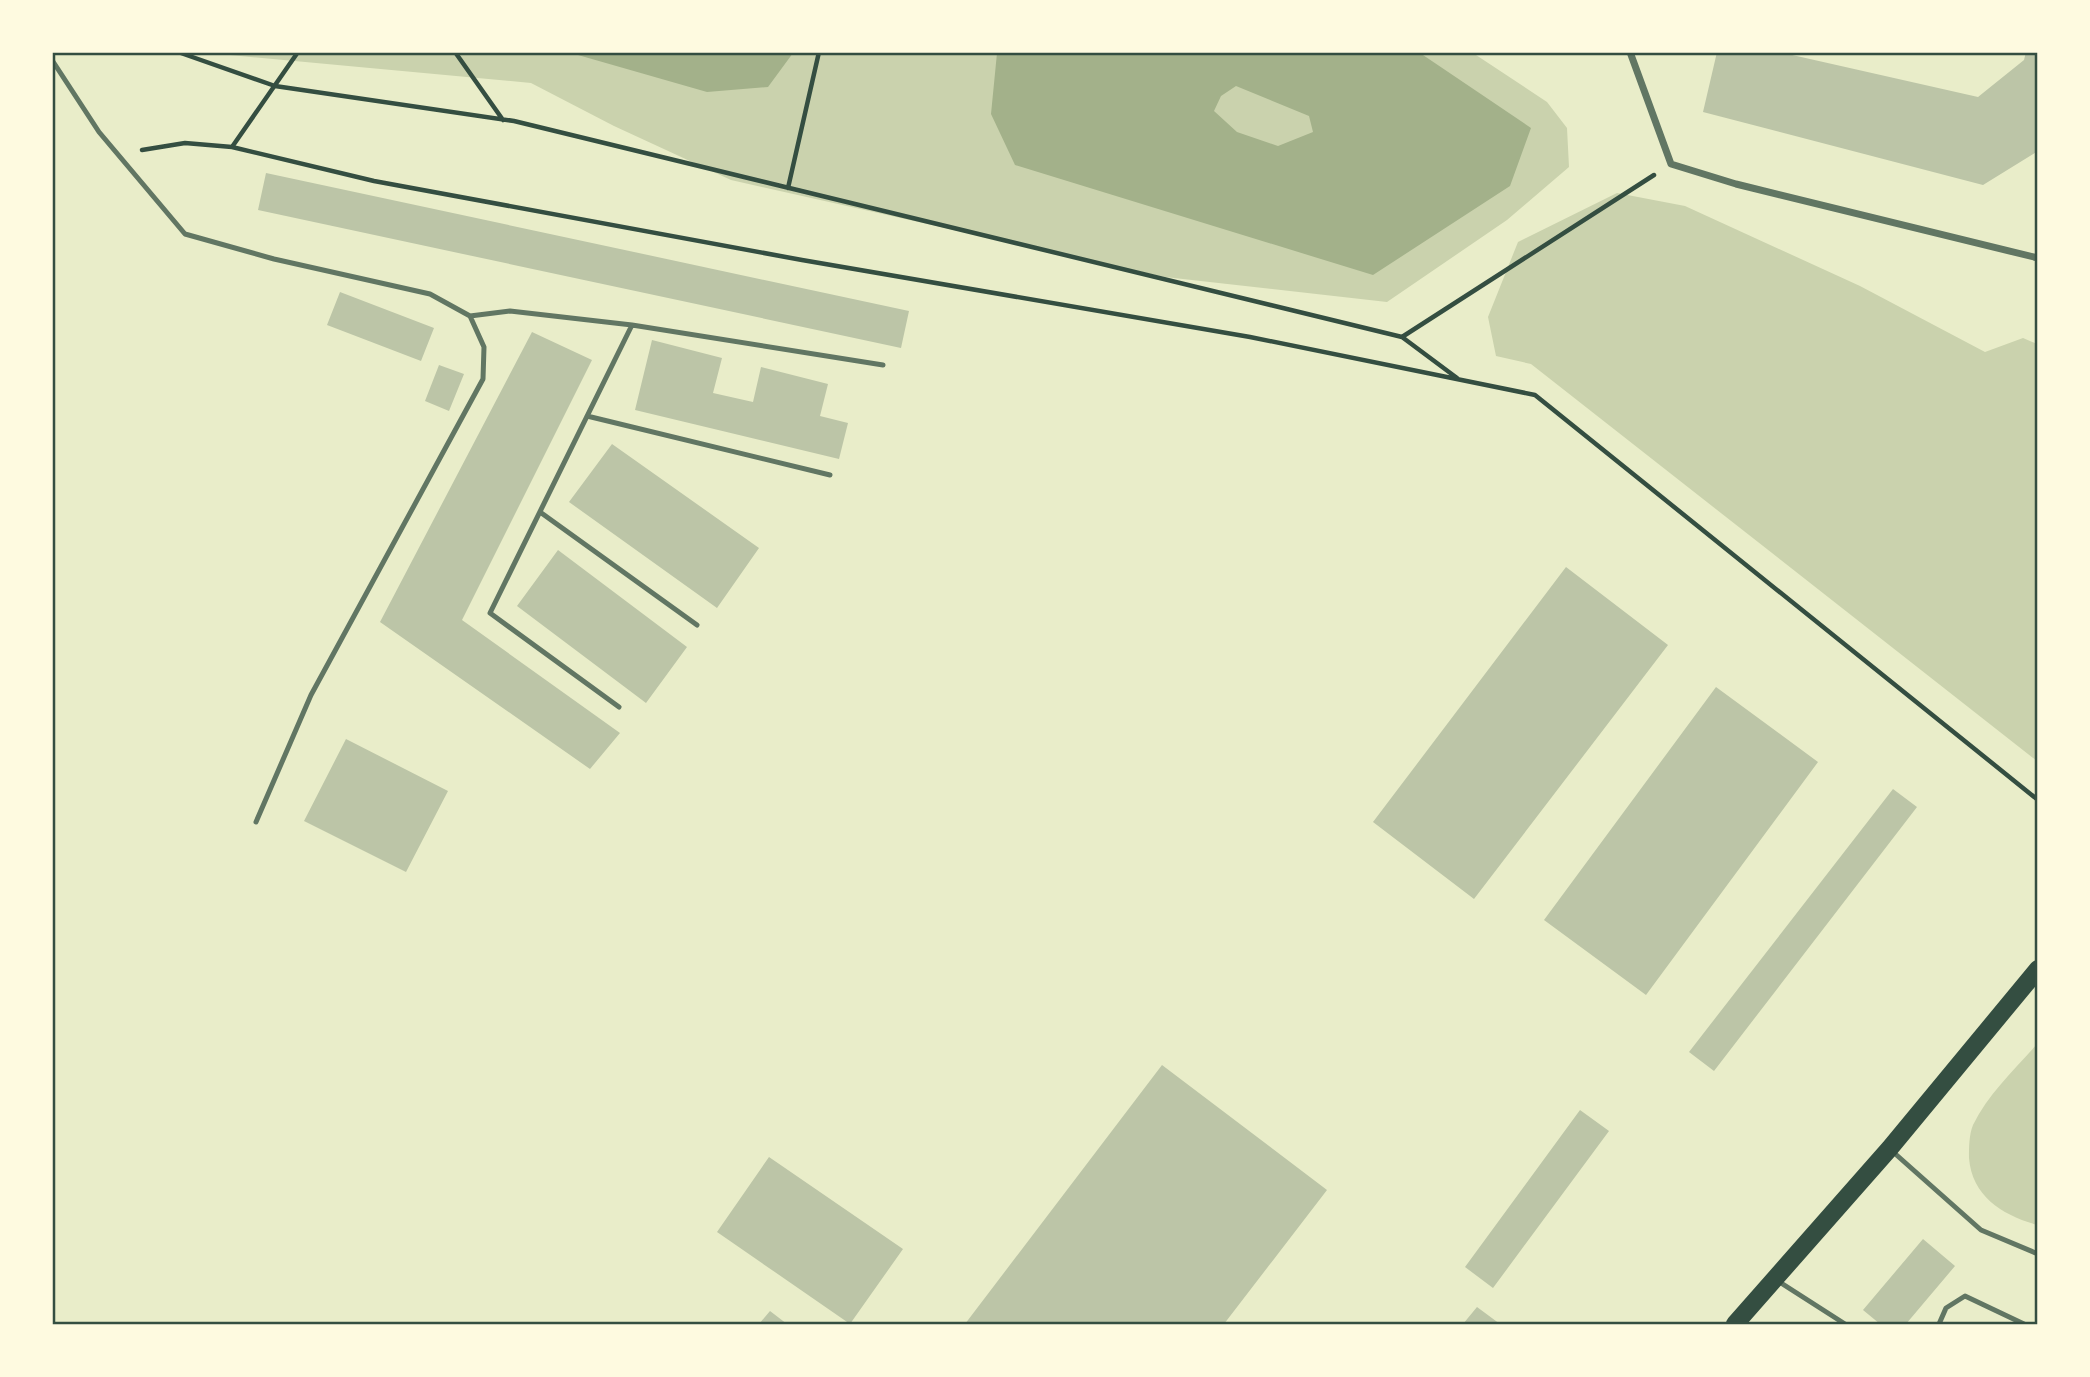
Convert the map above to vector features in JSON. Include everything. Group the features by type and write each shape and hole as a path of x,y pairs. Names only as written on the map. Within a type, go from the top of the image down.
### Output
{"main road":[{"path":"1735,1325 1890,1149 2038,969"}],"street":[{"path":"1630,52 1671,164 1736,184 2038,258"}],"lane":[{"path":"52,60 99,132 185,234 274,259 430,294 470,316 484,347 483,379 311,695 256,822"},
{"path":"470,316 510,310 632,325 883,365"},
{"path":"619,708 490,613 632,325"},
{"path":"587,416 830,475"},
{"path":"540,512 697,625"},
{"path":"1890,1149 1981,1230 2038,1254"},
{"path":"1775,1279 1845,1325"},
{"path":"1939,1325 1946,1308 1965,1296 2024,1325"}],"path":[{"path":"178,52 275,86 504,120 1402,337 1459,380"},
{"path":"232,147 298,52"},
{"path":"454,52 504,120"},
{"path":"788,188 820,52"},
{"path":"117,153 185,143 232,147 387,184 802,260 1250,337 1535,395 2038,800"},
{"path":"1402,337 1671,164"}],"shaded area":[{"path":"209,53 1473,53 1547,102 1567,128 1569,167 1507,220 1387,302 1165,277 731,180 614,126 531,83"},
{"path":"571,53 793,53 768,87 707,92"},
{"path":"997,53 1420,53 1531,128 1510,186 1373,275 1015,165 991,114","holes":["1236,86 1309,116 1313,132 1278,146 1237,132 1214,111 1221,96"]},
{"path":"1617,193 1685,206 1860,286 1985,352 2023,338 2037,344 2037,761 1531,364 1496,356 1488,317 1518,242"},
{"path":"2037,1044 2037,1225 2001,1210 1983,1194 1971,1172 1969,1145 1973,1125 1986,1103"}],"building":[{"path":"1717,52 1779,52 1978,97 2024,60 2026,52 2038,52 2038,151 1983,185 1703,112"},
{"path":"266,173 909,311 901,348 258,210"},
{"path":"340,292 434,328 421,361 327,325"},
{"path":"532,332 592,360 462,620 620,733 590,769 380,622"},
{"path":"652,340 722,358 713,393 753,402 761,367 828,384 820,416 848,423 839,459 635,410"},
{"path":"439,365 464,374 449,411 425,401"},
{"path":"612,444 759,548 717,608 569,502"},
{"path":"558,550 687,647 646,703 517,606"},
{"path":"1566,567 1668,645 1474,899 1373,822"},
{"path":"1716,687 1818,762 1646,995 1544,920"},
{"path":"346,739 448,791 406,872 304,821"},
{"path":"1893,789 1917,807 1714,1071 1689,1052"},
{"path":"1162,1065 1327,1190 1224,1324 965,1324"},
{"path":"1580,1110 1609,1131 1493,1288 1465,1267"},
{"path":"769,1157 903,1249 850,1324 717,1232"},
{"path":"1923,1239 1955,1266 1906,1324 1880,1324 1863,1310"},
{"path":"1477,1307 1500,1324 1463,1324"},
{"path":"770,1311 787,1324 759,1324"}]}
